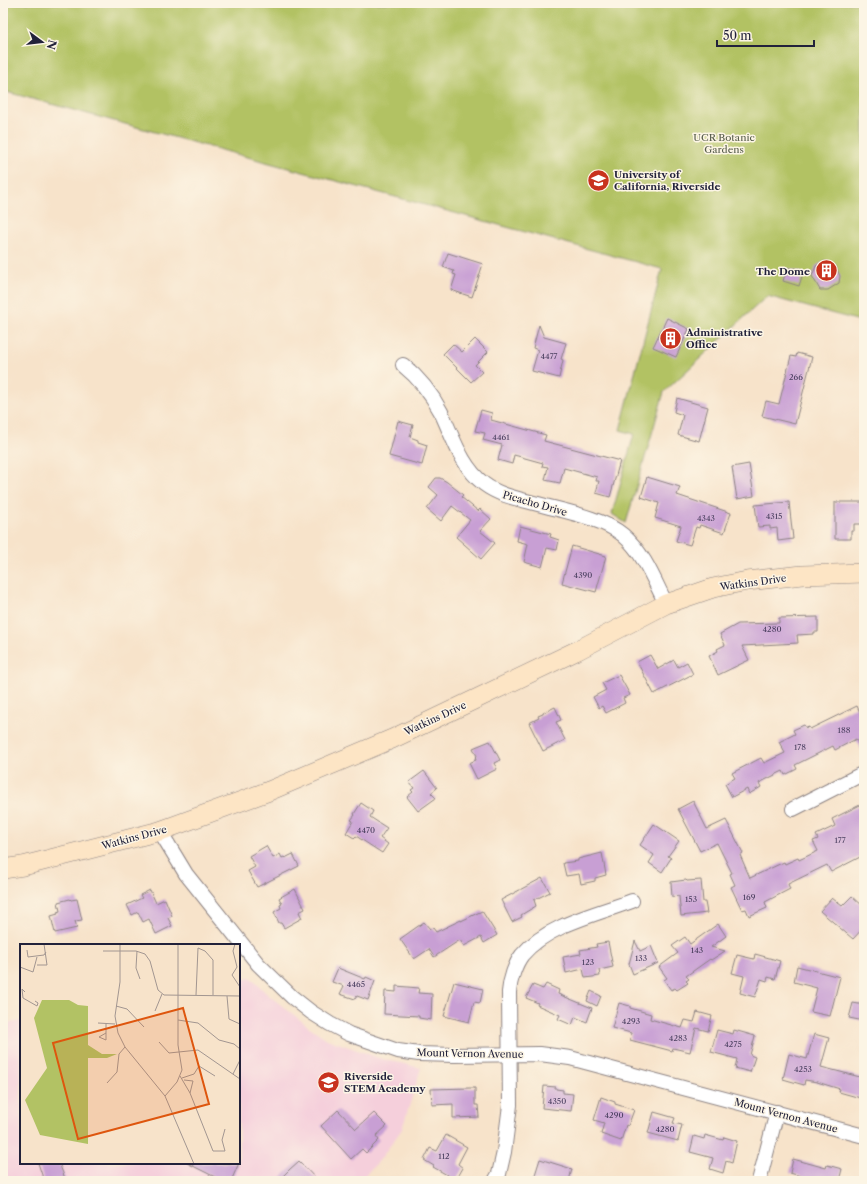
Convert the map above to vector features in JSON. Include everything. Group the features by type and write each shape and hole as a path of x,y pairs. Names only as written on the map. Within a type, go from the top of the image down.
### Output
{"main road":[{"name":"Watkins Drive","path":"3,869 23,866 160,831 269,791 392,739 576,650 666,604 713,588 747,581 803,575 864,573"}],"street":[{"name":"Picacho Drive","path":"403,365 419,379 433,399 461,456 478,479 492,489 509,497 599,521 622,534 644,560 666,604"},
{"path":"793,809 864,773"},
{"name":"Mount Vernon Avenue","path":"160,831 186,874 258,964 292,997 330,1024 349,1034 398,1051 419,1054 540,1054 570,1058 864,1136"},
{"path":"495,1181 499,1174 508,1127 510,1105 508,1054 510,984 522,956 530,947 553,931 632,901"},
{"path":"759,1181 777,1112"}],"shaded area":[{"name":"Riverside STEM Academy","path":"251,978 267,994 327,1039 379,1058 421,1068 402,1129 379,1161 359,1181 3,1181 3,1024 20,1021 20,1164 240,1164 240,980"}],"green space":[{"name":"UCR Botanic Gardens","path":"3,3 864,3 864,322 767,296 664,392 626,523 612,514 634,434 620,430 662,269 3,91"}],"building":[{"path":"448,253 483,264 472,297 451,290 456,275 453,274 454,271 443,267"},
{"name":"The Dome","path":"825,261 835,265 840,276 839,283 828,290 820,290 812,276 816,266"},
{"path":"787,268 803,273 799,286 783,281"},
{"name":"Administrative Office","path":"667,318 689,329 676,357 653,347"},
{"path":"539,325 544,337 566,343 561,359 563,360 559,378 532,371 538,350 533,348"},
{"path":"475,339 488,352 475,365 482,372 471,382 443,354 453,344 462,352"},
{"path":"797,353 812,357 795,424 762,416 766,401 779,404 791,356 796,357"},
{"path":"677,398 708,407 699,441 678,435 683,415 674,412"},
{"path":"481,410 492,413 491,420 546,435 544,441 620,461 610,497 596,493 599,481 596,481 597,477 564,468 560,483 545,480 548,467 542,466 543,463 514,455 512,464 498,460 502,445 483,440 485,433 475,431"},
{"path":"398,421 413,425 410,437 427,445 422,465 389,456"},
{"path":"749,464 754,496 737,499 732,467"},
{"path":"647,477 680,487 677,495 731,513 724,533 700,525 699,528 696,527 690,545 676,541 681,526 655,518 659,503 641,497"},
{"path":"436,478 440,478 447,482 463,495 461,497 478,511 480,509 491,519 480,531 495,543 481,559 456,537 470,520 452,506 441,521 427,509 438,495 429,487"},
{"path":"789,502 793,539 778,541 777,528 770,529 770,526 758,527 755,505"},
{"path":"835,502 864,502 864,524 854,524 854,531 851,531 851,539 835,539"},
{"path":"520,526 551,534 550,537 559,540 557,550 547,548 542,567 524,562 528,544 517,541"},
{"path":"572,546 606,556 596,592 562,583"},
{"path":"818,617 818,632 814,632 814,634 797,635 798,643 742,646 749,660 718,675 709,656 718,651 717,649 725,645 720,634 738,624 779,623 779,618"},
{"path":"650,655 658,669 674,660 678,667 687,662 693,674 654,694 637,662"},
{"path":"619,675 630,695 623,698 625,703 606,713 602,706 599,708 593,697 606,690 602,683"},
{"path":"857,706 864,721 864,755 856,739 835,750 833,746 795,765 797,769 785,775 783,771 759,783 761,787 749,794 747,789 732,797 725,784 735,778 732,773 761,758 764,763 785,753 779,742 795,734 793,730 804,725 806,728 809,727 810,729"},
{"path":"555,707 561,720 556,722 565,740 543,751 529,723 539,718 538,716"},
{"path":"490,741 500,760 494,763 497,769 477,779 469,763 476,760 475,758 477,756 473,748"},
{"path":"424,771 437,788 431,793 436,798 418,811 407,797 413,792 411,790 414,788 409,782"},
{"path":"693,801 707,829 726,820 743,853 740,855 750,878 784,862 785,864 798,858 799,860 818,851 813,841 818,839 816,835 835,826 832,819 864,803 864,855 831,872 827,865 788,884 790,889 765,902 767,908 749,916 746,909 742,910 731,887 735,885 730,874 732,873 717,843 700,851 678,809"},
{"path":"361,803 373,811 370,817 387,828 380,838 388,844 382,853 356,836 354,838 346,833 353,821 351,820 355,815 354,814"},
{"path":"654,824 679,841 668,856 671,858 662,872 649,863 654,855 640,845"},
{"path":"266,846 273,858 280,854 282,858 285,858 293,854 299,866 257,887 248,871 255,867 249,856"},
{"path":"602,853 606,875 595,878 595,881 581,884 579,874 566,876 563,863 578,861 578,859"},
{"path":"542,878 550,892 534,900 536,906 521,915 522,917 512,922 501,900"},
{"path":"701,880 703,902 705,902 707,913 681,916 679,896 672,897 671,882"},
{"path":"295,889 305,909 299,912 302,918 284,928 281,923 279,923 274,912 281,908 280,905 282,904 279,898"},
{"path":"150,890 156,903 165,899 172,916 168,918 172,926 156,934 149,919 143,922 138,912 132,915 127,905 142,898 140,895"},
{"path":"852,896 864,907 864,927 853,939 820,911 832,898 842,906"},
{"path":"77,899 82,920 75,921 77,928 55,933 51,916 58,914 57,912 60,911 58,902"},
{"path":"482,911 497,935 484,943 481,937 464,946 460,940 434,957 429,949 414,959 400,939 424,922 430,929 433,928 436,932"},
{"path":"718,924 726,936 711,947 725,951 711,960 710,959 686,976 689,979 686,981 688,983 677,990 675,988 671,990 664,980 667,978 659,967 678,953 672,946 685,937 690,944"},
{"path":"635,941 640,951 651,946 658,963 633,974 629,964"},
{"path":"608,942 613,967 599,970 600,976 585,978 583,969 566,973 563,957 581,954 580,950 597,947 596,944"},
{"path":"755,954 780,961 775,979 768,977 767,981 761,979 755,997 740,993 744,976 732,973 737,955 754,959"},
{"path":"797,966 840,977 830,1016 811,1012 817,988 794,982"},
{"path":"338,968 365,979 366,977 375,981 368,1000 357,996 355,999 340,994 344,986 332,982"},
{"path":"454,982 483,989 480,1003 474,1002 469,1022 444,1016"},
{"path":"546,984 559,990 558,994 592,1008 587,1022 575,1017 572,1025 558,1019 560,1015 537,1005 538,1003 526,998 533,985 543,989"},
{"path":"396,986 419,988 418,993 432,994 431,1020 419,1018 419,1016 384,1014 385,991 396,992"},
{"path":"591,991 601,996 597,1006 587,1001"},
{"path":"619,1003 651,1014 650,1019 682,1028 685,1020 694,1022 697,1012 712,1016 708,1031 696,1028 690,1052 673,1048 672,1051 630,1040 631,1033 612,1028"},
{"path":"853,1003 864,1005 864,1021 849,1018"},
{"path":"717,1030 733,1034 734,1030 755,1036 750,1055 755,1057 750,1072 735,1068 737,1059 711,1052"},
{"path":"814,1034 829,1038 821,1067 864,1078 864,1099 839,1092 840,1089 817,1082 805,1080 804,1085 783,1079 789,1054 807,1059"},
{"path":"544,1086 556,1087 556,1089 563,1090 563,1093 573,1094 571,1111 542,1108"},
{"path":"475,1088 475,1105 478,1105 479,1117 453,1118 453,1104 432,1105 431,1089"},
{"path":"601,1097 615,1102 615,1104 634,1110 628,1126 626,1125 621,1141 601,1134 604,1123 594,1120"},
{"name":"Riverside STEM Academy","path":"338,1110 356,1129 374,1113 387,1126 376,1136 379,1140 366,1153 362,1149 351,1159 321,1126"},
{"path":"654,1112 675,1118 673,1123 682,1125 678,1141 648,1133"},
{"path":"446,1135 467,1147 458,1164 463,1168 456,1180 424,1160 430,1148 437,1151"},
{"path":"705,1135 723,1140 724,1137 737,1141 732,1163 726,1161 723,1173 710,1169 713,1158 690,1152 694,1136 704,1139"},
{"path":"540,1159 572,1169 569,1181 533,1181"},
{"path":"793,1159 826,1168 827,1165 842,1169 839,1181 807,1181 807,1178 790,1173"},
{"path":"299,1161 318,1181 278,1181 289,1170"},
{"path":"38,1164 59,1164 66,1181 44,1181"},
{"path":"189,1164 239,1164 231,1181 223,1181"}],"place":[{"name":"University of California, Riverside","path":"598,180"},
{"name":"The Dome","path":"826,271"},
{"name":"Administrative Office","path":"671,338"},
{"name":"Riverside STEM Academy","path":"328,1082"}]}
